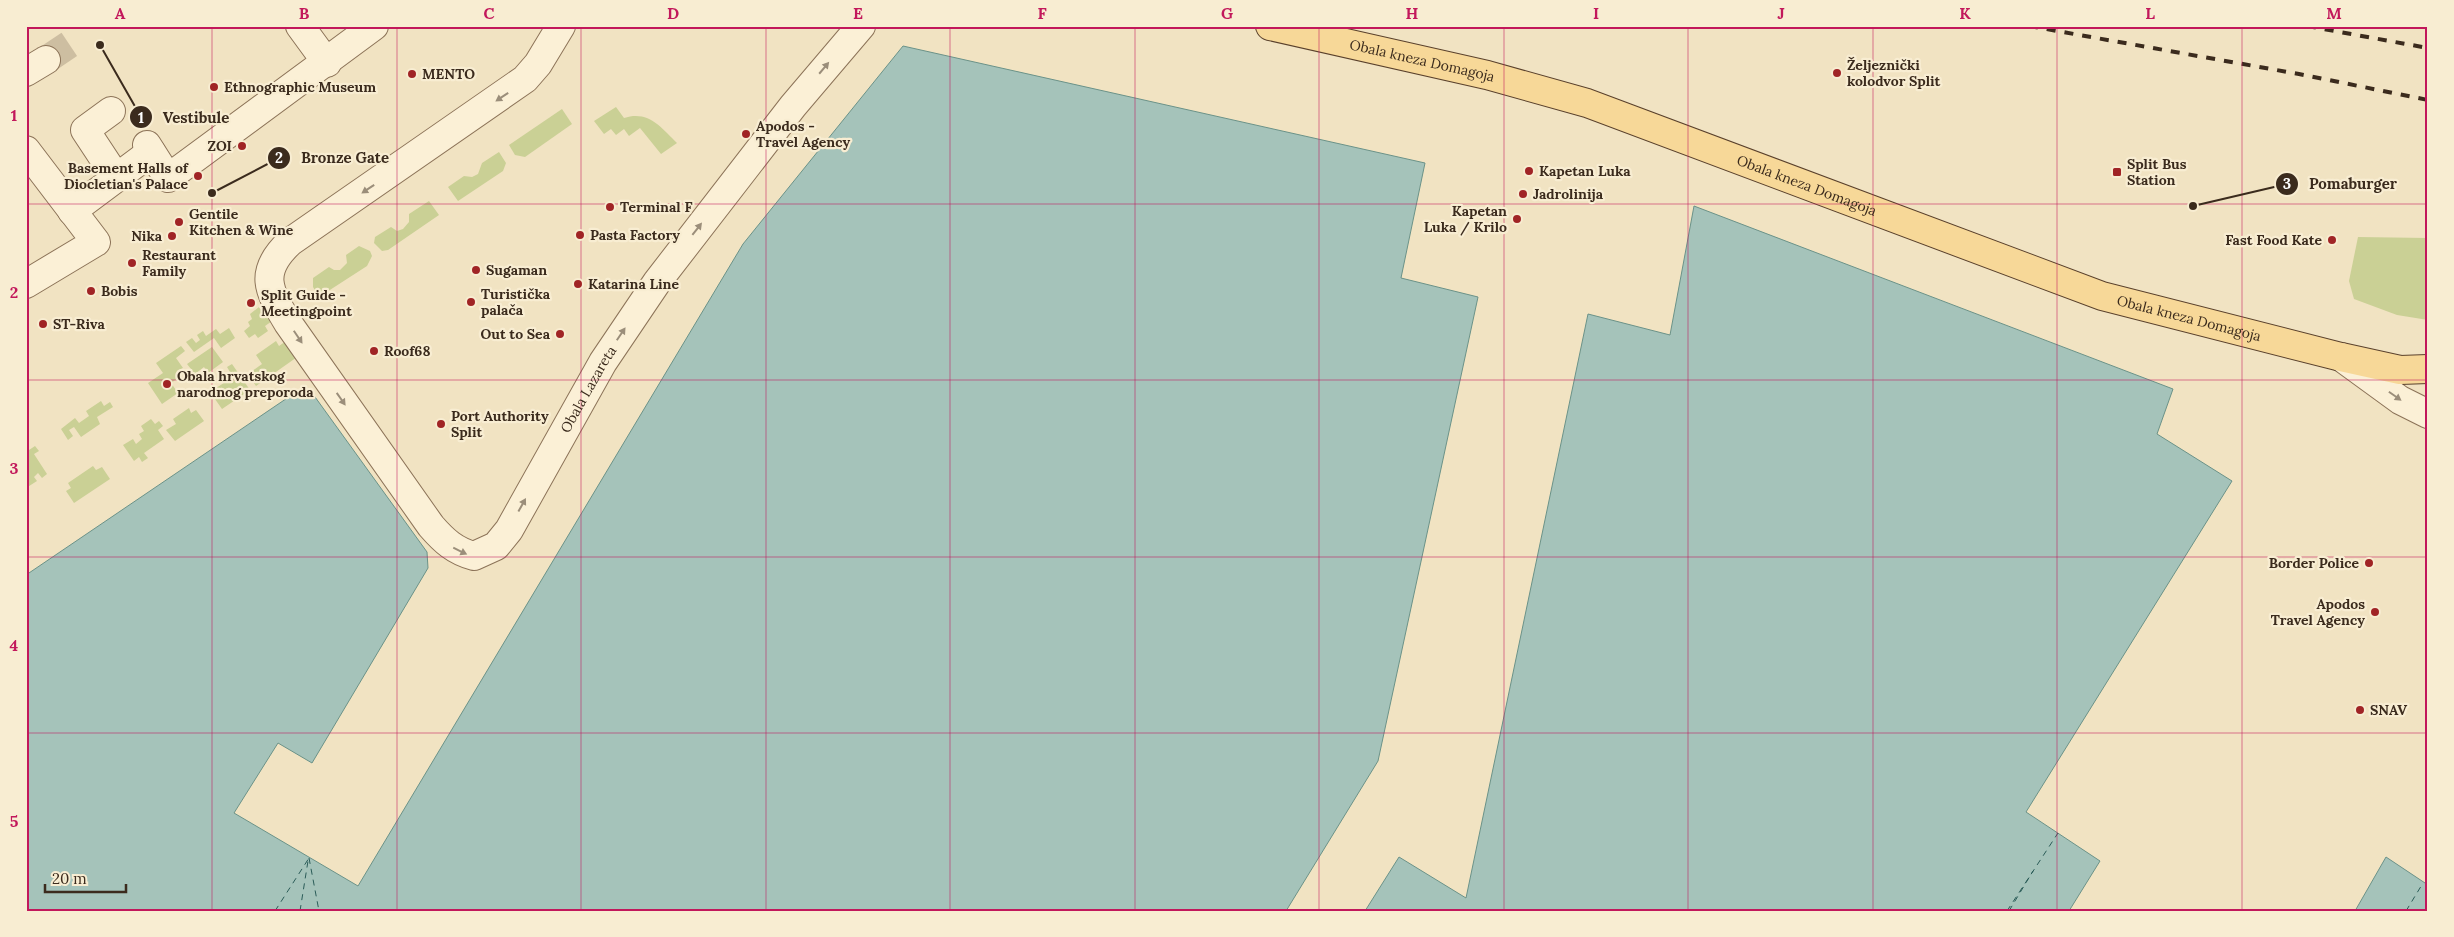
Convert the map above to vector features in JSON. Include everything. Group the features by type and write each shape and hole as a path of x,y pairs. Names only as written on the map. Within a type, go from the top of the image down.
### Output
{"main road":[{"name":"Obala kneza Domagoja","path":"1270,26 1487,75 1587,103 2102,296 2341,357 2400,370 2428,384"},
{"name":"Obala kneza Domagoja","path":"2400,370 2428,369"}],"street":[{"path":"300,26 327,63"},
{"path":"72,211 116,177 149,148 168,178 327,63 374,26"},
{"name":"Obala Lazareta","path":"561,26 538,64 515,88 290,242 274,262 268,278 272,296 310,355 431,526 444,541 459,552 474,556 496,546 509,530 603,362 658,282 793,106 861,26"},
{"path":"111,111 85,130 116,177"},
{"path":"26,150 96,242 26,284"},
{"name":"Obala kneza Domagoja","path":"2341,357 2400,400 2428,414"}],"green space":[{"path":"616,107 624,118 640,116 654,121 677,143 661,154 640,128 629,136 624,129 616,135 611,129 604,134 594,121"},
{"path":"562,109 572,124 525,157 515,155 509,145"},
{"path":"499,152 506,163 503,171 458,201 448,187 464,176 472,177 478,174 482,163"},
{"path":"429,201 439,215 388,250 382,251 374,243 375,237 391,227 397,231 403,229 409,222 409,214"},
{"path":"2358,237 2428,238 2428,320 2397,315 2354,299 2349,281"},
{"path":"359,246 370,251 372,256 367,266 319,297 313,287 313,278 329,267 334,270 340,270 347,263 346,255"},
{"path":"259,307 263,313 269,309 275,319 265,326 268,331 258,338 255,334 249,338 244,331 250,326 248,322 252,319 250,314"},
{"path":"229,328 235,338 221,348 214,338 194,352 186,342 192,338 196,343 200,340 197,335 203,331 206,336 216,329 220,334"},
{"path":"289,339 300,355 256,386 248,374 262,364 256,355 276,341 279,346"},
{"path":"181,346 185,351 176,358 183,368 177,371 181,376 171,383 178,393 162,404 148,383 163,373 156,363"},
{"path":"212,347 223,362 208,373 204,367 195,374 187,364"},
{"path":"232,364 250,390 222,409 210,392 233,377 227,367"},
{"path":"101,401 104,406 110,402 113,407 97,417 100,424 81,437 74,427 69,430 73,436 68,440 61,429 75,418 79,423 89,416 86,411"},
{"path":"189,408 191,413 196,410 204,421 175,441 166,430 176,424 173,419"},
{"path":"151,419 155,424 159,421 163,426 158,430 164,439 144,453 148,458 142,462 139,457 134,461 123,445 133,439 136,444 142,439 139,434 144,431 141,426"},
{"path":"35,446 39,451 34,454 47,474 42,478 38,473 34,477 37,481 26,488 26,452"},
{"path":"93,466 96,470 102,467 110,479 74,503 66,491 71,488 68,483"}],"water":[{"path":"903,46 1425,163 1401,278 1478,297 1378,761 1286,911 26,911 26,575 302,388 310,390 427,552 428,568 312,763 278,743 234,813 358,886 743,244"},
{"path":"1694,206 2173,389 2157,434 2232,481 2026,812 2100,861 2069,911 1365,911 1399,857 1466,898 1588,314 1670,335"},
{"path":"2386,857 2428,885 2428,911 2355,911"}],"ferry route":[{"path":"2007,911 2058,833"},
{"path":"309,858 319,911"},
{"path":"275,911 309,858"},
{"path":"300,911 308,861"},
{"path":"2009,911 2033,871"},
{"path":"2406,911 2423,883"}],"tunnel":[{"path":"46,60 70,44"}],"railway":[{"path":"2029,26 2299,74 2428,100"},
{"path":"2307,26 2428,48"}],"place":[{"name":"Vestibule","path":"100,45"},
{"name":"Željeznički kolodvor Split","path":"1837,73"},
{"name":"MENTO","path":"412,74"},
{"name":"Ethnographic Museum","path":"214,87"},
{"name":"Apodos - Travel Agency","path":"746,134"},
{"name":"ZOI","path":"242,146"},
{"name":"Kapetan Luka","path":"1529,171"},
{"name":"Split Bus Station","path":"2117,172"},
{"name":"Basement Halls of Diocletian's Palace","path":"198,176"},
{"name":"Bronze Gate","path":"212,193"},
{"name":"Jadrolinija","path":"1523,194"},
{"name":"Pomaburger","path":"2193,206"},
{"name":"Terminal F","path":"610,207"},
{"name":"Kapetan Luka / Krilo","path":"1517,219"},
{"name":"Gentile Kitchen & Wine","path":"179,222"},
{"name":"Pasta Factory","path":"580,235"},
{"name":"Nika","path":"172,236"},
{"name":"Fast Food Kate","path":"2332,240"},
{"name":"Restaurant Family","path":"132,263"},
{"name":"Sugaman","path":"476,270"},
{"name":"Katarina Line","path":"578,284"},
{"name":"Bobis","path":"91,291"},
{"name":"Turistička palača","path":"471,302"},
{"name":"Split Guide - Meetingpoint","path":"251,303"},
{"name":"ST-Riva","path":"43,324"},
{"name":"Out to Sea","path":"560,334"},
{"name":"Roof68","path":"374,351"},
{"name":"Obala hrvatskog narodnog preporoda","path":"167,384"},
{"name":"Port Authority Split","path":"441,424"},
{"name":"Border Police","path":"2369,563"},
{"name":"Apodos Travel Agency","path":"2375,612"},
{"name":"SNAV","path":"2360,710"}]}
